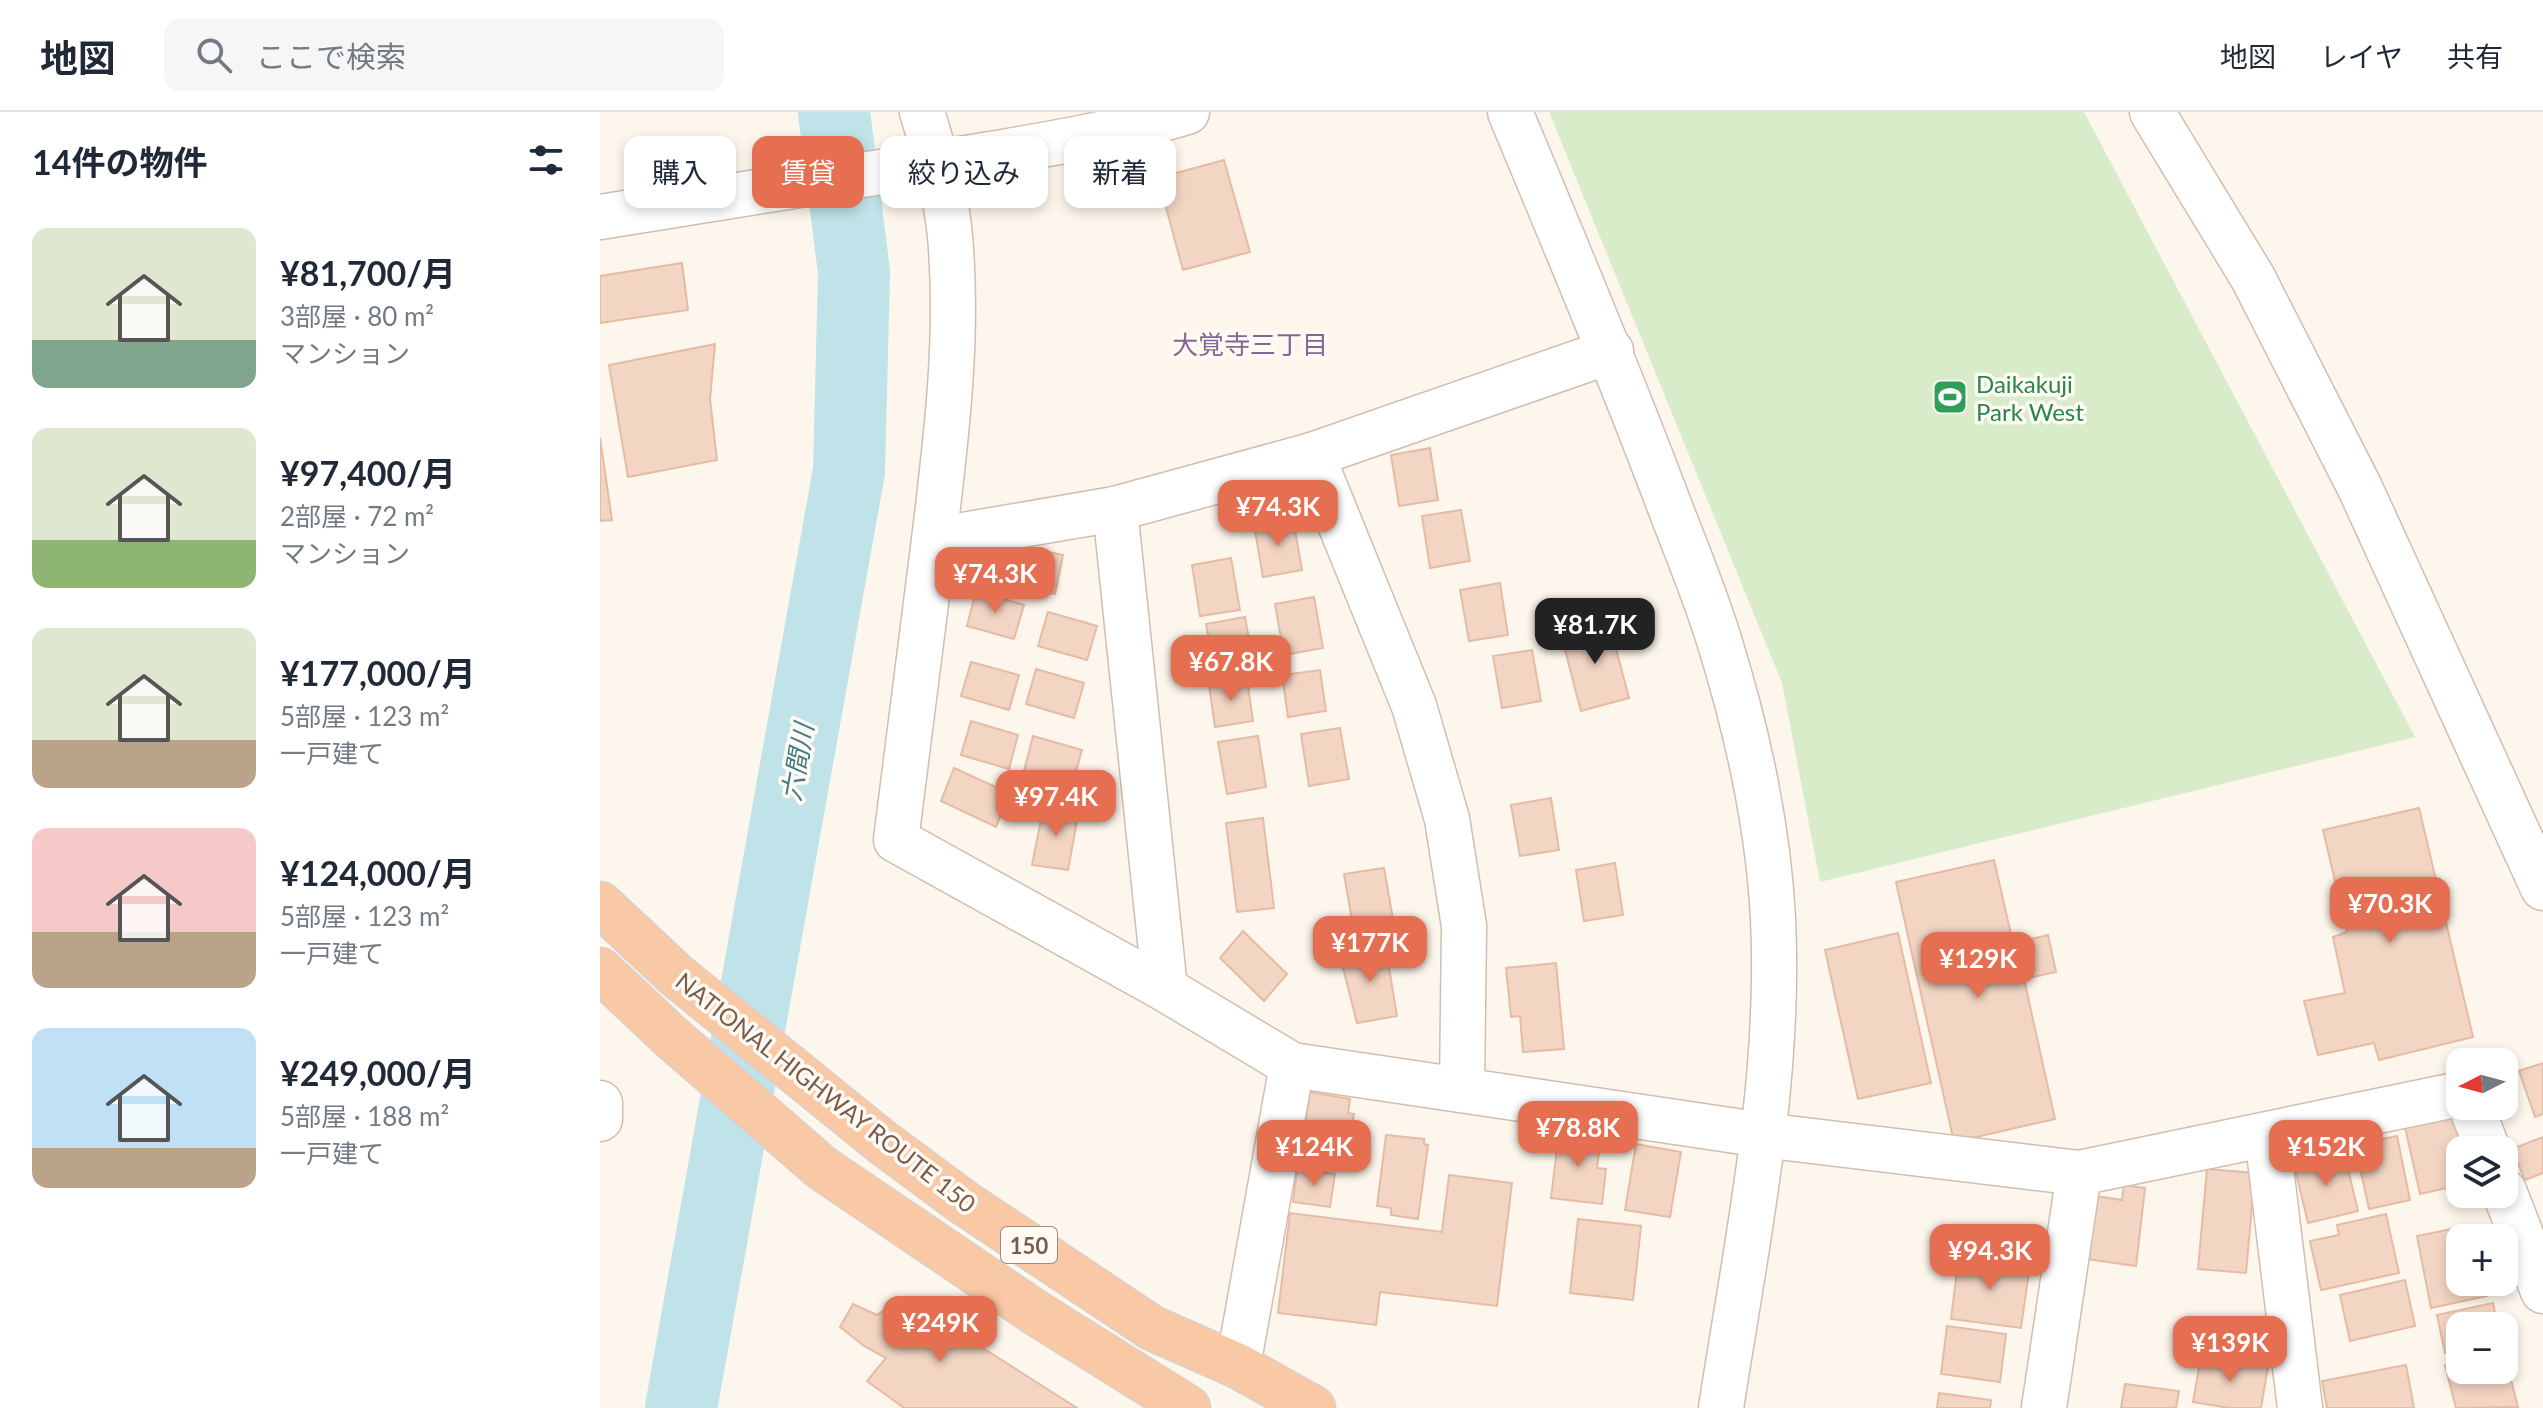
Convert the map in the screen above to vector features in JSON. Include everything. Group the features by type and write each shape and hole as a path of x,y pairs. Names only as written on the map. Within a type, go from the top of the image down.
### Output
{"highway":[{"name":"NATIONAL HIGHWAY ROUTE 150","path":"600,904 677,976 833,1103 963,1202 1152,1328 1238,1366 1313,1408"},
{"name":"NATIONAL HIGHWAY ROUTE 150","path":"600,970 670,1036 822,1168 1036,1313 1188,1408"}],"street":[{"path":"922,112 924,136"},
{"path":"1048,144 1187,112"},
{"path":"1510,112 1611,351 1718,636 1744,725 1766,838 1773,920 1773,1027 1763,1135 1721,1408"},
{"path":"2152,112 2253,278 2353,474 2543,888"},
{"path":"600,217 880,172"},
{"path":"941,208 950,235 954,326 946,442 896,840 1165,989 1292,1065 1763,1135 2079,1173 2446,1097"},
{"path":"934,540 1115,509 1312,455 1611,351"},
{"path":"1312,455 1414,706 1447,819 1464,926 1462,1090"},
{"path":"1115,509 1165,989"},
{"path":"1238,1366 1292,1065"},
{"path":"600,1103 600,1119"},
{"path":"2267,1135 2300,1408"},
{"path":"2044,1408 2079,1173"},
{"path":"2511,1208 2543,1291"}],"green space":[{"name":"Daikakuji Park West","path":"1549,112 2084,112 2415,737 1820,882 1782,683"}],"building":[{"path":"1224,160 1250,252 1183,270 1166,208 1176,208 1176,173"},
{"path":"682,263 688,310 600,323 600,276"},
{"path":"715,344 710,399 717,460 628,477 609,365"},
{"path":"600,438 612,520 600,521"},
{"path":"1430,448 1438,500 1399,506 1391,455"},
{"path":"1461,510 1470,561 1430,568 1422,516"},
{"path":"1293,519 1302,570 1263,577 1254,525"},
{"path":"997,541 1063,555 1055,594 988,580"},
{"path":"1231,558 1240,610 1200,616 1192,565"},
{"path":"1500,583 1508,635 1469,641 1460,590"},
{"path":"976,591 1024,605 1014,639 967,626"},
{"path":"1314,597 1323,648 1284,655 1275,604"},
{"path":"1048,612 1097,626 1087,660 1038,646"},
{"path":"1245,617 1254,668 1215,675 1206,624"},
{"path":"1609,622 1629,698 1581,711 1561,635"},
{"path":"1532,650 1541,701 1502,708 1493,656"},
{"path":"971,662 1019,675 1009,710 961,696"},
{"path":"1036,669 1084,683 1074,718 1026,704"},
{"path":"1320,670 1326,711 1288,717 1282,675"},
{"path":"1247,679 1253,721 1215,727 1209,685"},
{"path":"971,721 1018,735 1009,769 961,755"},
{"path":"1340,728 1349,779 1309,786 1301,734"},
{"path":"1033,736 1082,750 1072,785 1024,771"},
{"path":"1258,736 1266,787 1227,794 1218,742"},
{"path":"954,768 1009,793 996,827 941,801"},
{"path":"1551,798 1559,850 1520,856 1511,805"},
{"path":"1044,805 1079,810 1068,870 1032,865"},
{"path":"2419,808 2473,1037 2379,1060 2374,1043 2318,1055 2304,1001 2345,993 2333,937 2347,932 2323,830"},
{"path":"1263,818 1274,908 1237,912 1226,823"},
{"path":"1994,860 2013,943 2048,935 2056,972 2024,979 2055,1119 1954,1142 1896,882"},
{"path":"1615,863 1623,915 1584,921 1576,870"},
{"path":"1384,868 1393,919 1353,926 1344,874"},
{"path":"1243,931 1287,974 1264,1001 1220,958"},
{"path":"1898,933 1931,1083 1858,1099 1825,950"},
{"path":"1385,943 1397,1016 1357,1023 1340,956"},
{"path":"1556,963 1564,1049 1523,1052 1520,1016 1511,1017 1506,968"},
{"path":"2543,1063 2543,1114 2535,1117 2519,1071"},
{"path":"1310,1092 1350,1099 1348,1113 1354,1114 1350,1136 1343,1135 1340,1155 1301,1149"},
{"path":"2446,1117 2446,1120 2455,1120 2458,1136 2446,1136 2446,1188 2420,1194 2405,1127"},
{"path":"1559,1132 1601,1137 1597,1168 1606,1169 1602,1204 1551,1198"},
{"path":"1386,1135 1424,1139 1424,1144 1428,1145 1418,1219 1391,1215 1391,1208 1377,1206"},
{"path":"2397,1136 2410,1200 2369,1209 2355,1145"},
{"path":"2543,1137 2543,1173 2525,1180 2518,1163 2518,1147"},
{"path":"1636,1144 1681,1152 1670,1217 1625,1210"},
{"path":"2344,1152 2358,1211 2308,1223 2294,1164"},
{"path":"2207,1169 2255,1173 2246,1273 2198,1269"},
{"path":"1297,1170 1335,1174 1330,1207 1293,1202"},
{"path":"1449,1175 1512,1183 1497,1306 1380,1292 1376,1325 1278,1313 1290,1213 1442,1232"},
{"path":"2124,1185 2145,1188 2136,1266 2086,1259 2095,1196 2122,1200"},
{"path":"2386,1214 2399,1273 2321,1290 2310,1241 2339,1235 2337,1225"},
{"path":"1578,1219 1641,1226 1633,1300 1570,1293"},
{"path":"2446,1230 2446,1296 2487,1296 2431,1308 2417,1236"},
{"path":"1959,1255 2030,1265 2021,1328 1951,1319"},
{"path":"2405,1280 2415,1326 2350,1341 2340,1295"},
{"path":"903,1297 1077,1408 904,1408 867,1381 886,1358 840,1327 853,1304 877,1315"},
{"path":"2493,1303 2495,1312 2451,1312"},
{"path":"2446,1313 2446,1353 2445,1353 2437,1315"},
{"path":"1947,1326 2006,1334 2000,1382 1941,1374"},
{"path":"2201,1356 2268,1367 2261,1408 2229,1408 2193,1402"},
{"path":"2406,1365 2414,1408 2327,1408 2322,1381"},
{"path":"2125,1384 2179,1391 2176,1408 2121,1408"},
{"path":"2450,1384 2512,1384 2518,1407 2456,1408"},
{"path":"1939,1393 1991,1400 1990,1408 1937,1408"}],"waterway":[{"name":"六間川","path":"681,1408 849,471 854,272 834,112"}],"place":[{"name":"Daikakuji Park West","path":"1950,397"}],"district":[{"name":"大覚寺三丁目","path":"1250,344"}]}
